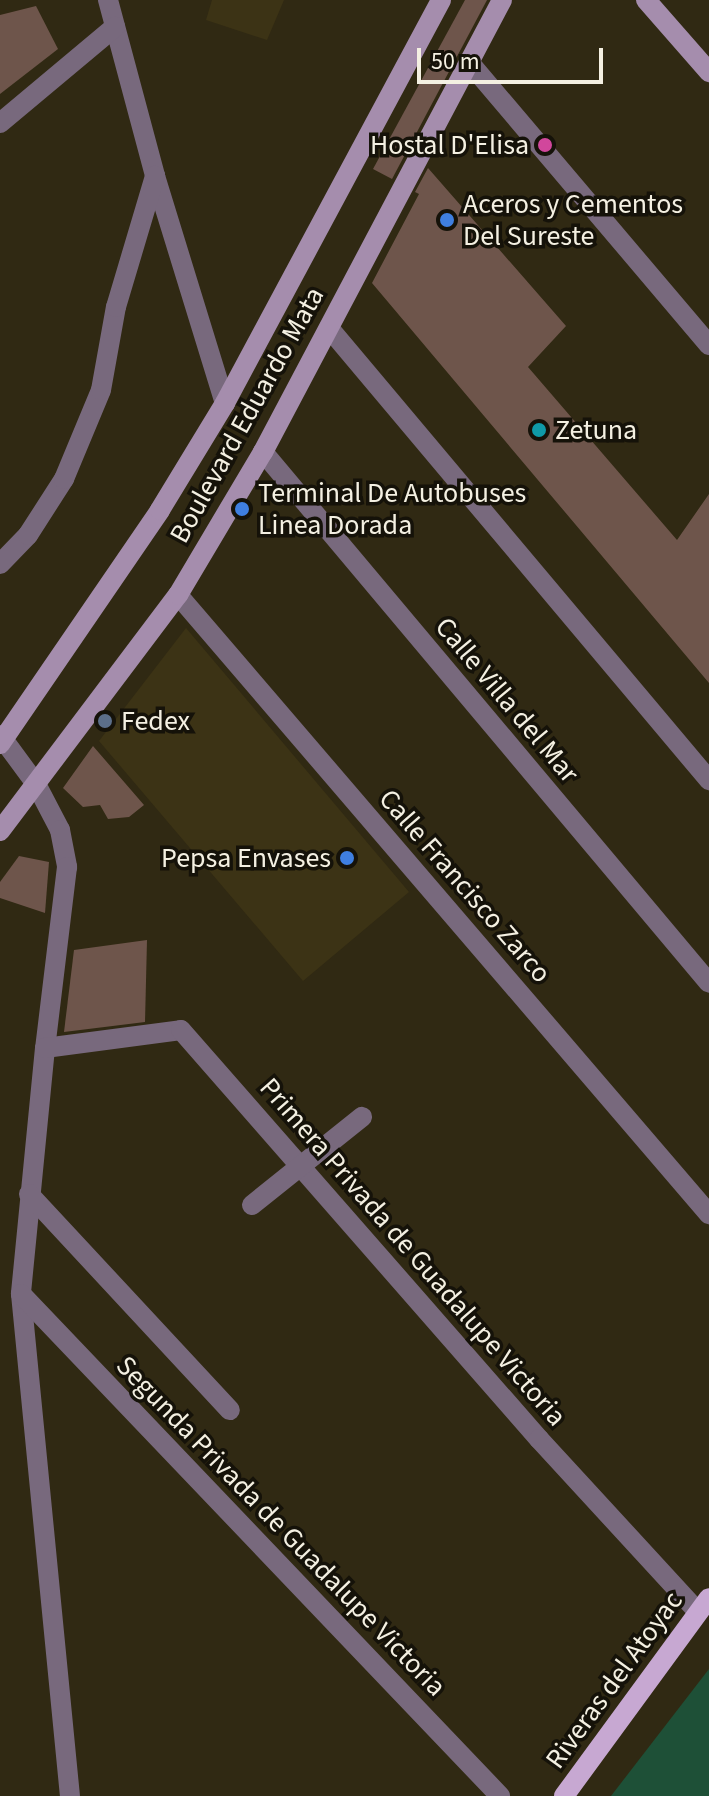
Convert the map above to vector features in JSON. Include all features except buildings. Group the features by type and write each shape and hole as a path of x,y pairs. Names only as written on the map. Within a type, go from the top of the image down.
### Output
{"main road":[{"name":"Boulevard Eduardo Mata","path":"1,740 160,510 225,403 441,0"},
{"name":"Boulevard Eduardo Mata","path":"0,831 178,595 263,452 502,0"},
{"path":"646,0 709,72"},
{"name":"Riveras del Atoyac","path":"564,1796 704,1605"}],"street":[{"path":"108,0 155,176 225,403"},
{"path":"0,123 115,27"},
{"path":"469,62 709,345"},
{"path":"0,564 28,535 64,479 101,390 116,307 155,176"},
{"path":"329,328 709,780"},
{"name":"Calle Villa del Mar","path":"263,452 709,983"},
{"name":"Calle Francisco Zarco","path":"178,595 709,1214"},
{"path":"1,740 36,784 60,830 67,867 29,1194 21,1294 70,1796"},
{"name":"Primera Privada de Guadalupe Victoria","path":"45,1048 181,1030 299,1168 704,1605"},
{"path":"252,1205 362,1117"},
{"path":"29,1194 230,1410"},
{"name":"Segunda Privada de Guadalupe Victoria","path":"21,1294 500,1796"}],"shaded area":[{"path":"212,0 284,0 267,40 206,20"},
{"path":"186,628 409,892 303,981 99,741"}],"green space":[{"path":"709,1669 709,1796 611,1796"}],"place":[{"name":"Hostal D'Elisa","path":"545,145"},
{"name":"Aceros y Cementos Del Sureste","path":"447,220"},
{"name":"Zetuna","path":"539,430"},
{"name":"Terminal De Autobuses Linea Dorada","path":"242,509"},
{"name":"Fedex","path":"105,721"},
{"name":"Pepsa Envases","path":"347,858"}]}
